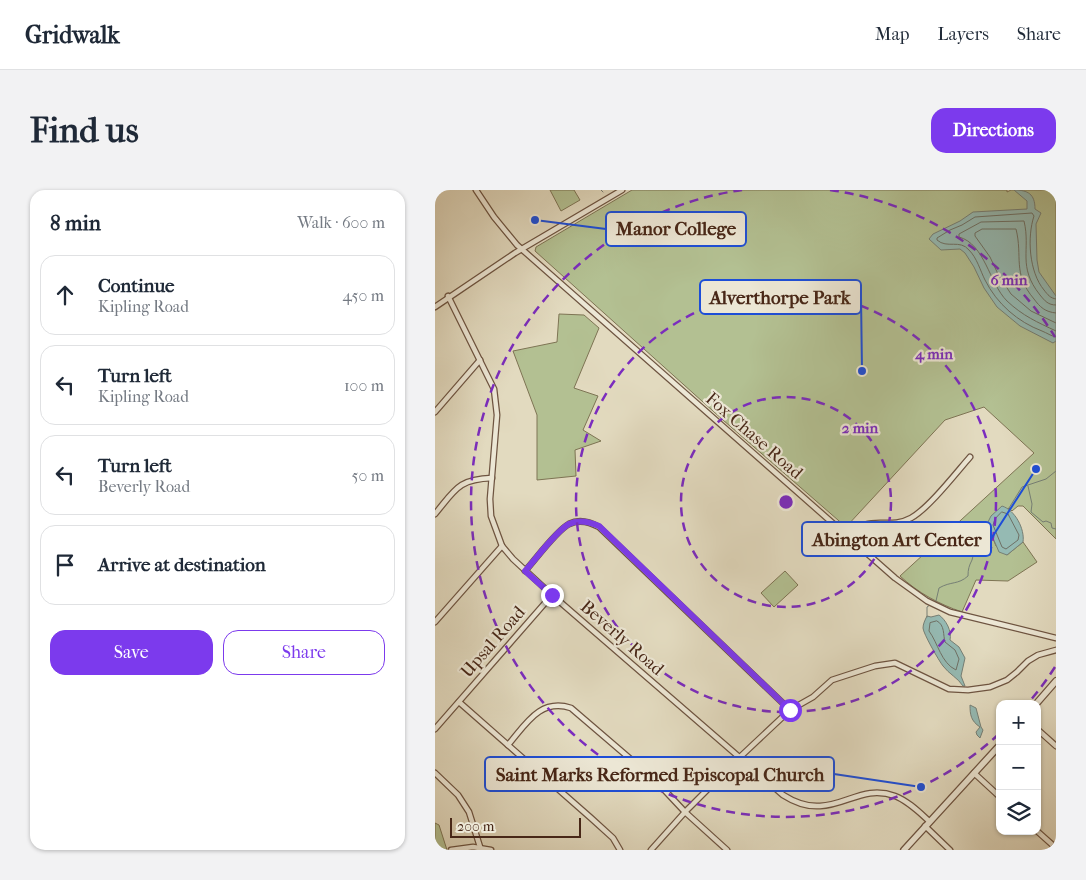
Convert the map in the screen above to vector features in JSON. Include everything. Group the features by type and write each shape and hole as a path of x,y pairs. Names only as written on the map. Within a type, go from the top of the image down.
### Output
{"street":[{"name":"Fox Chase Road","path":"476,190 494,217 517,244 895,578 927,602 950,612 1056,638"},
{"path":"435,307 448,296 522,248 622,190"},
{"name":"Beverly Road","path":"448,296 494,389 497,415 490,499 491,516 502,546 525,571 552,595 783,795 800,804 820,806 841,801 858,794 881,793 895,796 904,800 950,850"},
{"path":"435,412 480,360"},
{"path":"847,537 864,524 898,522 910,518 922,510 971,457"},
{"path":"435,514 459,486 473,479 492,478"},
{"path":"525,571 561,530 569,524 589,522 599,526 790,710"},
{"path":"435,622 502,546"},
{"name":"Upsal Road","path":"435,729 552,595"},
{"path":"651,850 685,812 790,710 813,697 832,680 875,666 895,663 949,689 968,690 990,687 1007,680 1028,661 1038,655 1056,650"},
{"path":"1039,700 1056,681"},
{"path":"459,702 613,838 620,850"},
{"path":"508,745 541,709 557,705 571,708 655,780 685,812 727,850"},
{"path":"1041,733 1056,746"},
{"path":"904,850 996,749"},
{"path":"435,773 458,795 469,812 481,849"},
{"path":"974,773 996,793"},
{"path":"1041,835 1056,848"},
{"path":"451,850 473,847 491,850"}],"green space":[{"path":"550,190 574,190 580,200 561,211"},
{"path":"632,190 1007,190 1007,192 1011,190 1056,190 1056,539 1023,506 1018,506 1012,511 1009,508 987,524 996,546 1007,555 1023,542 1037,562 1008,581 976,580 962,612 929,597 914,588 900,576 1034,453 984,407 945,420 846,527 723,420 535,251 536,247"},
{"path":"559,314 584,315 599,328 574,388 598,396 583,430 601,441 575,450 576,476 537,480 537,415 513,351 557,342"},
{"path":"785,571 798,585 774,607 761,593"},
{"path":"435,823 439,825 447,850 435,850"}],"water":[{"path":"1014,190 1030,194 1034,200 1035,209 1041,213 1036,224 1037,260 1039,272 1056,296 1056,341 1053,343 1020,326 997,307 965,253 960,249 941,250 929,239 933,234 960,221 973,212 1027,209 1027,201"},
{"path":"1002,506 1011,511 1015,516 1021,526 1023,537 1023,542 1007,555 999,552 987,524 991,516"},
{"path":"939,615 948,626 950,640 959,647 965,658 961,676 965,686 943,666 924,631 923,625 927,616"},
{"path":"970,705 976,708 983,730 980,738 976,732 980,727 972,718"}],"waterway":[{"path":"1009,508 1022,487 1046,479 1056,471"},
{"path":"1028,486 1032,504 1031,512 1043,522 1051,523 1052,528 1056,529"},
{"path":"933,603 936,601 939,588 961,581 968,576 975,538 977,534 988,527"},
{"path":"927,617 927,607 930,605"}],"place":[{"name":"Manor College","path":"535,220"},
{"name":"Alverthorpe Park","path":"862,371"},
{"name":"Abington Art Center","path":"1036,469"},
{"name":"Saint Marks Reformed Episcopal Church","path":"921,787"}],"route":[{"path":"552,595 525,571 561,530 569,524 589,522 599,526 790,710"}]}
